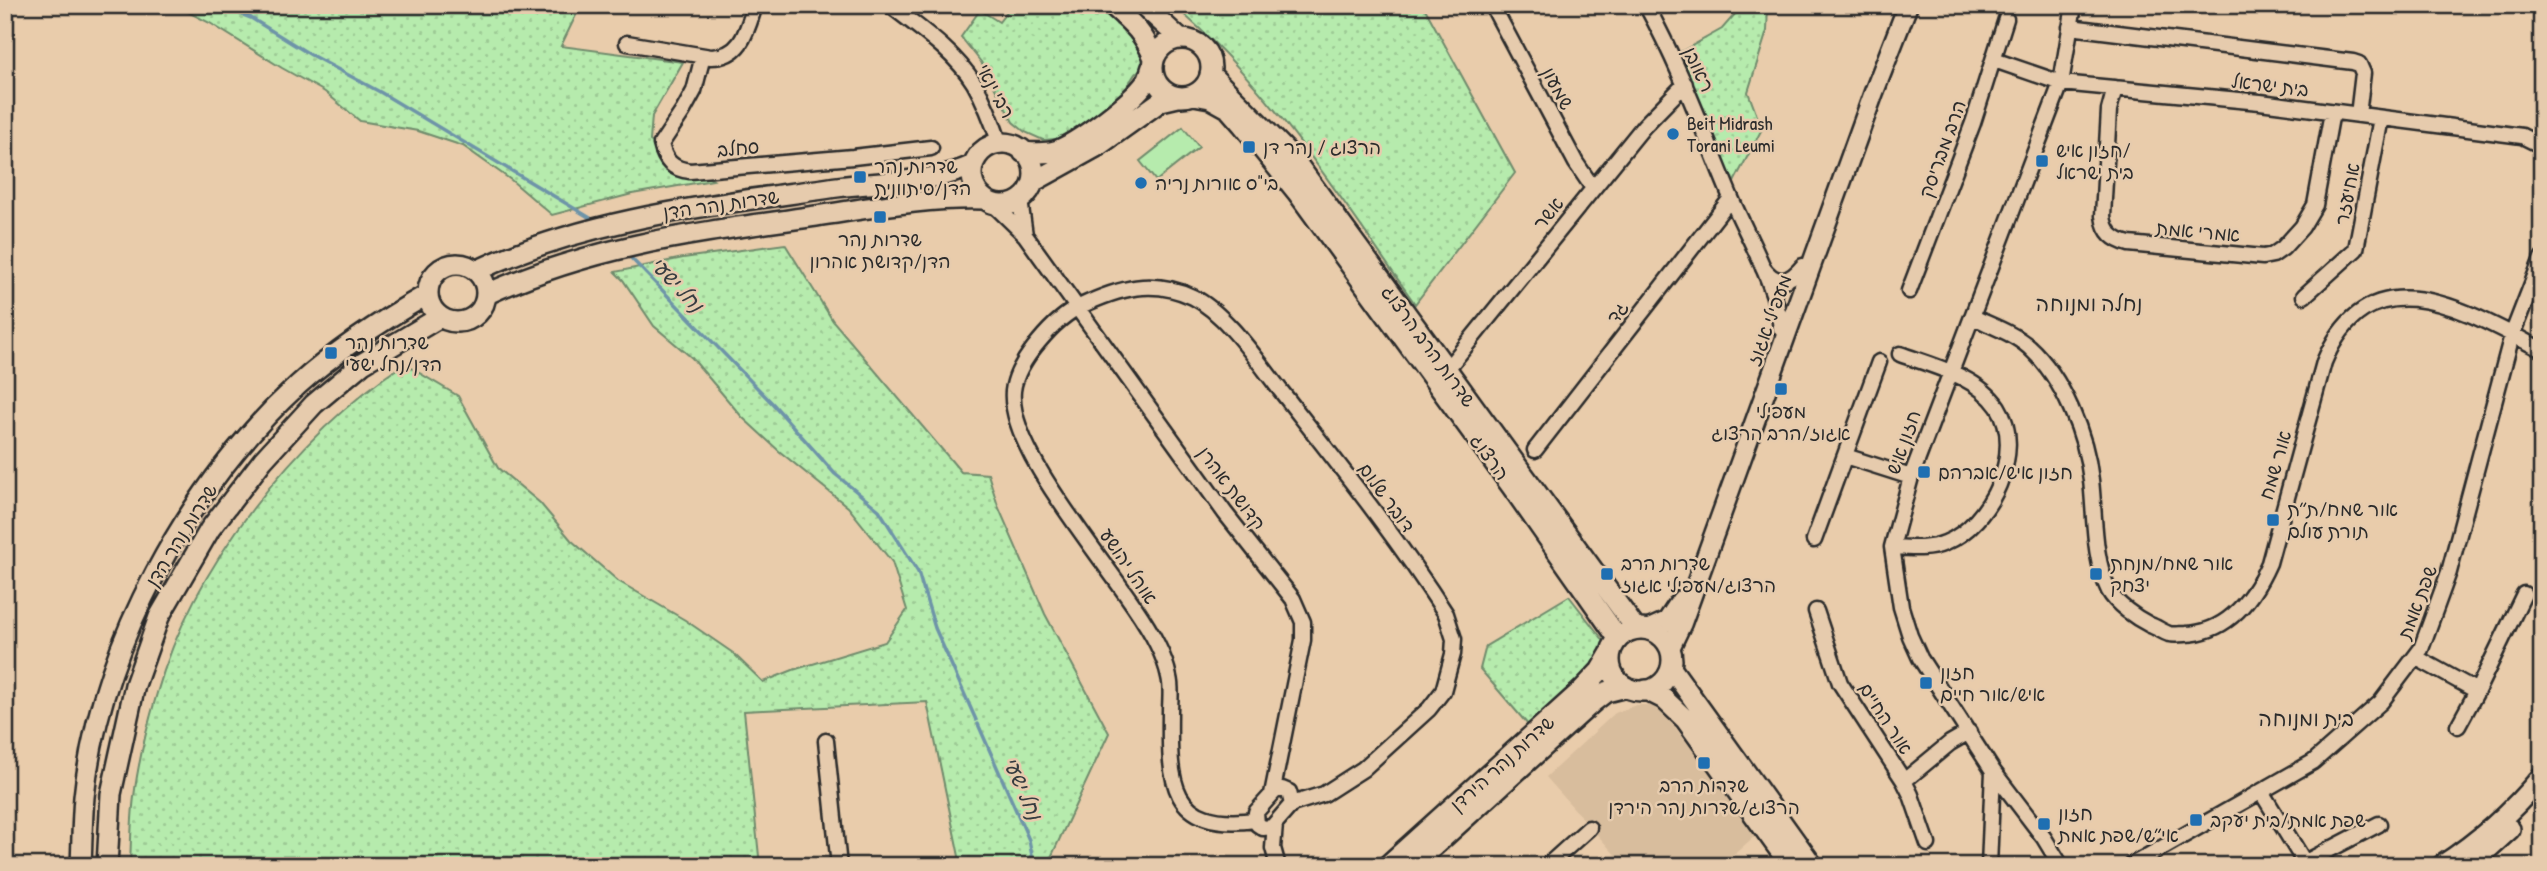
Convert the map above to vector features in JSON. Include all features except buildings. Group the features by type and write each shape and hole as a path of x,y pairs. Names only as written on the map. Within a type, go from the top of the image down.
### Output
{"main road":[{"path":"1112,5 1146,38 1157,84 1168,94 1186,96"},
{"path":"1143,5 1180,39"},
{"path":"1023,152 1058,150 1079,138 1136,94 1147,81 1153,63 1165,44 1180,39 1189,40 1203,49 1208,56 1208,82 1186,96 1161,101 1098,146 1032,182"},
{"name":"שדרות הרב הרצוג","path":"1210,74 1292,157 1447,369 1628,638"},
{"name":"הרצוג","path":"1186,96 1210,98 1227,108 1297,192 1512,487 1628,638"},
{"path":"1009,144 1023,152 1031,162 1032,182 1030,189 1020,200 1012,204 988,201 979,194 972,180 973,165 983,150 1009,144"},
{"name":"שדרות נהר הדן","path":"476,271 558,238 652,214 940,176 973,165"},
{"name":"שדרות נהר הדן","path":"486,293 576,259 671,236 880,207 962,198 988,201"},
{"path":"458,264 476,271 482,277 486,293 481,310 468,320 454,322 440,317 431,307 428,294 433,276 440,269 458,264"},
{"name":"שדרות נהר הדן","path":"80,866 84,795 109,680 136,609 188,517 244,444 298,385 349,342 428,294"},
{"name":"שדרות נהר הדן","path":"107,866 111,794 135,685 159,617 210,529 263,460 314,404 363,363 440,317"},
{"path":"1791,866 1685,719 1664,699 1646,690 1626,687 1613,673 1628,638 1662,636 1671,658 1813,866"},
{"name":"שדרות נהר הירדן","path":"1387,866 1582,690 1628,638"},
{"path":"1646,690 1662,683 1671,658"},
{"name":"שדרות נהר הירדן","path":"1412,866 1593,702 1606,692 1626,687"},
{"path":"2441,866 2490,831 2542,776"},
{"path":"2469,866 2497,842 2542,794"}],"street":[{"path":"627,43 703,56 726,57 745,36 755,5"},
{"name":"רבי ינאי","path":"890,5 956,60 974,83 1000,144"},
{"name":"שמעון","path":"1492,5 1576,163 1593,188"},
{"name":"ראובן","path":"1646,5 1685,84 1762,267 1781,329"},
{"name":"מעפילי אגוז","path":"1628,638 1667,621 1682,598 1900,5"},
{"name":"מעפילי אגוז","path":"1671,658 1874,92 1908,5"},
{"name":"חזון איש","path":"2061,866 2044,838 1993,771 1935,682 1910,636 1901,607 1892,547 1911,477 2060,83 2074,5"},
{"name":"הרב מבריסק","path":"1909,291 1994,60 2006,19"},
{"path":"2070,27 2353,62 2358,64 2363,73 2358,115"},
{"name":"סחלב","path":"703,56 694,91 662,144 664,158 679,170 853,157 931,148"},
{"name":"בית ישראל","path":"1994,60 2060,83 2332,112 2522,136 2542,146"},
{"name":"אשר","path":"1447,369 1644,126 1685,84"},
{"name":"אמרי אמת","path":"2115,88 2109,110 2104,225 2113,238 2129,244 2263,257 2273,255 2283,248 2301,227 2315,205 2332,112"},
{"name":"אחיעזר","path":"2304,296 2356,249 2381,118"},
{"name":"גד","path":"1535,450 1731,198"},
{"name":"קדושת אהרן","path":"1020,200 1025,235"},
{"name":"קדושת אהרן","path":"988,201 1025,235 1225,513 1293,600 1303,622 1303,640 1272,794"},
{"name":"שפת אמת","path":"2130,866 2313,762 2381,702 2421,649 2449,572 2512,335 2542,258"},
{"path":"1762,267 1770,277 1780,282 1791,279 1803,266"},
{"name":"דובר שלום","path":"1077,308 1133,286 1153,286 1196,298 1215,313 1346,473 1446,614 1454,639 1453,654 1443,691 1429,709 1363,769 1324,794 1292,804"},
{"name":"אור שמח","path":"1973,317 2005,331 2027,346 2047,366 2084,438 2091,480 2093,525 2109,592 2138,619 2169,634 2201,634 2219,625 2232,617 2259,586 2269,562 2324,362 2332,342 2353,317 2382,300 2420,300 2446,305 2542,350"},
{"name":"אוהל יהושע","path":"1077,308 1053,328 1022,365 1013,389 1014,411 1020,430 1044,476 1129,598 1157,644 1170,679 1169,750 1174,787 1184,802 1205,818 1231,823 1257,823 1266,829 1275,824"},
{"path":"1892,547 1929,547 1946,543 1969,527 1989,505 2001,483 2007,434 1999,409 1975,384 1900,354"},
{"path":"1814,540 1879,362"},
{"path":"1845,456 1911,477"},
{"path":"2458,726 2524,594"},
{"name":"אור החיים","path":"1816,611 1840,682 1904,781 1928,844"},
{"path":"2415,657 2477,691"},
{"path":"1904,781 1950,743 1969,732"},
{"path":"825,741 839,866"},
{"path":"1989,866 1993,771"},
{"path":"1269,866 1256,813 1272,794 1278,790 1286,790 1292,796 1292,804 1275,824 1273,848 1278,866"},
{"path":"2262,793 2302,864 2379,824"},
{"path":"1547,866 1589,828"}],"shaded area":[{"path":"1636,705 1649,705 1664,713 1757,834 1721,866 1625,866 1546,777 1615,713"}],"green space":[{"path":"174,5 581,5 561,46 683,62 652,116 650,141 713,180 632,194 552,215 511,180 463,146 418,131 360,121 325,92 210,23"},
{"path":"1012,5 1097,5 1121,24 1145,54 1145,65 1135,74 1121,96 1056,139 1043,140 1025,132 1013,122 981,62 961,37 980,10 999,22"},
{"path":"1173,5 1423,5 1515,173 1415,304 1332,185 1274,108 1209,37"},
{"path":"1743,5 1768,5 1767,31 1748,92 1762,129 1733,184 1672,57 1722,29"},
{"path":"1183,127 1199,147 1156,181 1140,161"},
{"path":"785,244 833,321 961,472 988,474 998,506 1045,614 1109,733 1047,866 961,866 927,702 744,711 760,866 130,866 134,797 146,732 173,646 195,599 253,508 287,467 324,428 404,364 458,396 498,468 540,503 571,540 618,581 685,620 733,653 763,682 885,642 907,610 892,562 848,507 742,417 692,358 654,326 615,272 683,258"},
{"path":"1569,596 1604,641 1604,654 1596,668 1529,726 1480,669 1486,646"}],"waterway":[{"name":"נחל ישעי","path":"218,5 251,18 597,222"},
{"name":"נחל ישעי","path":"627,254 773,404 835,474 879,510 918,572 935,628 976,720"},
{"name":"נחל ישעי","path":"978,724 1029,840 1034,866"}],"place":[{"name":"Beit Midrash Torani Leumi","path":"1673,134"},
{"name":"הרצוג / נהר דן","path":"1249,147"},
{"name":"חזון איש/ בית ישראל","path":"2042,161"},
{"name":"שדרות נהר הדן/סיתוונית","path":"860,177"},
{"name":"בי\"ס אורות נריה","path":"1141,183"},
{"name":"שדרות נהר הדן/קדושת אהרון","path":"880,217"},
{"name":"שדרות נהר הדן/נחל ישעי","path":"331,353"},
{"name":"מעפילי אגוז/הרב הרצוג","path":"1781,389"},
{"name":"חזון איש/אברהם","path":"1924,472"},
{"name":"אור שמח/ת״ת תורת עולם","path":"2273,520"},
{"name":"שדרות הרב הרצוג/מעפילי אגוז","path":"1607,574"},
{"name":"אור שמח/מנחת יצחק","path":"2096,574"},
{"name":"חזון איש/אור חיים","path":"1926,683"},
{"name":"שדרות הרב הרצוג/שדרות נהר הירדן","path":"1704,763"},
{"name":"שפת אמת/בית יעקב","path":"2196,820"},
{"name":"חזון אי״ש/שפת אמת","path":"2044,824"}],"district":[{"name":"נחלה ומנוחה","path":"2089,303"},
{"name":"בית ומנוחה","path":"2306,718"}]}
